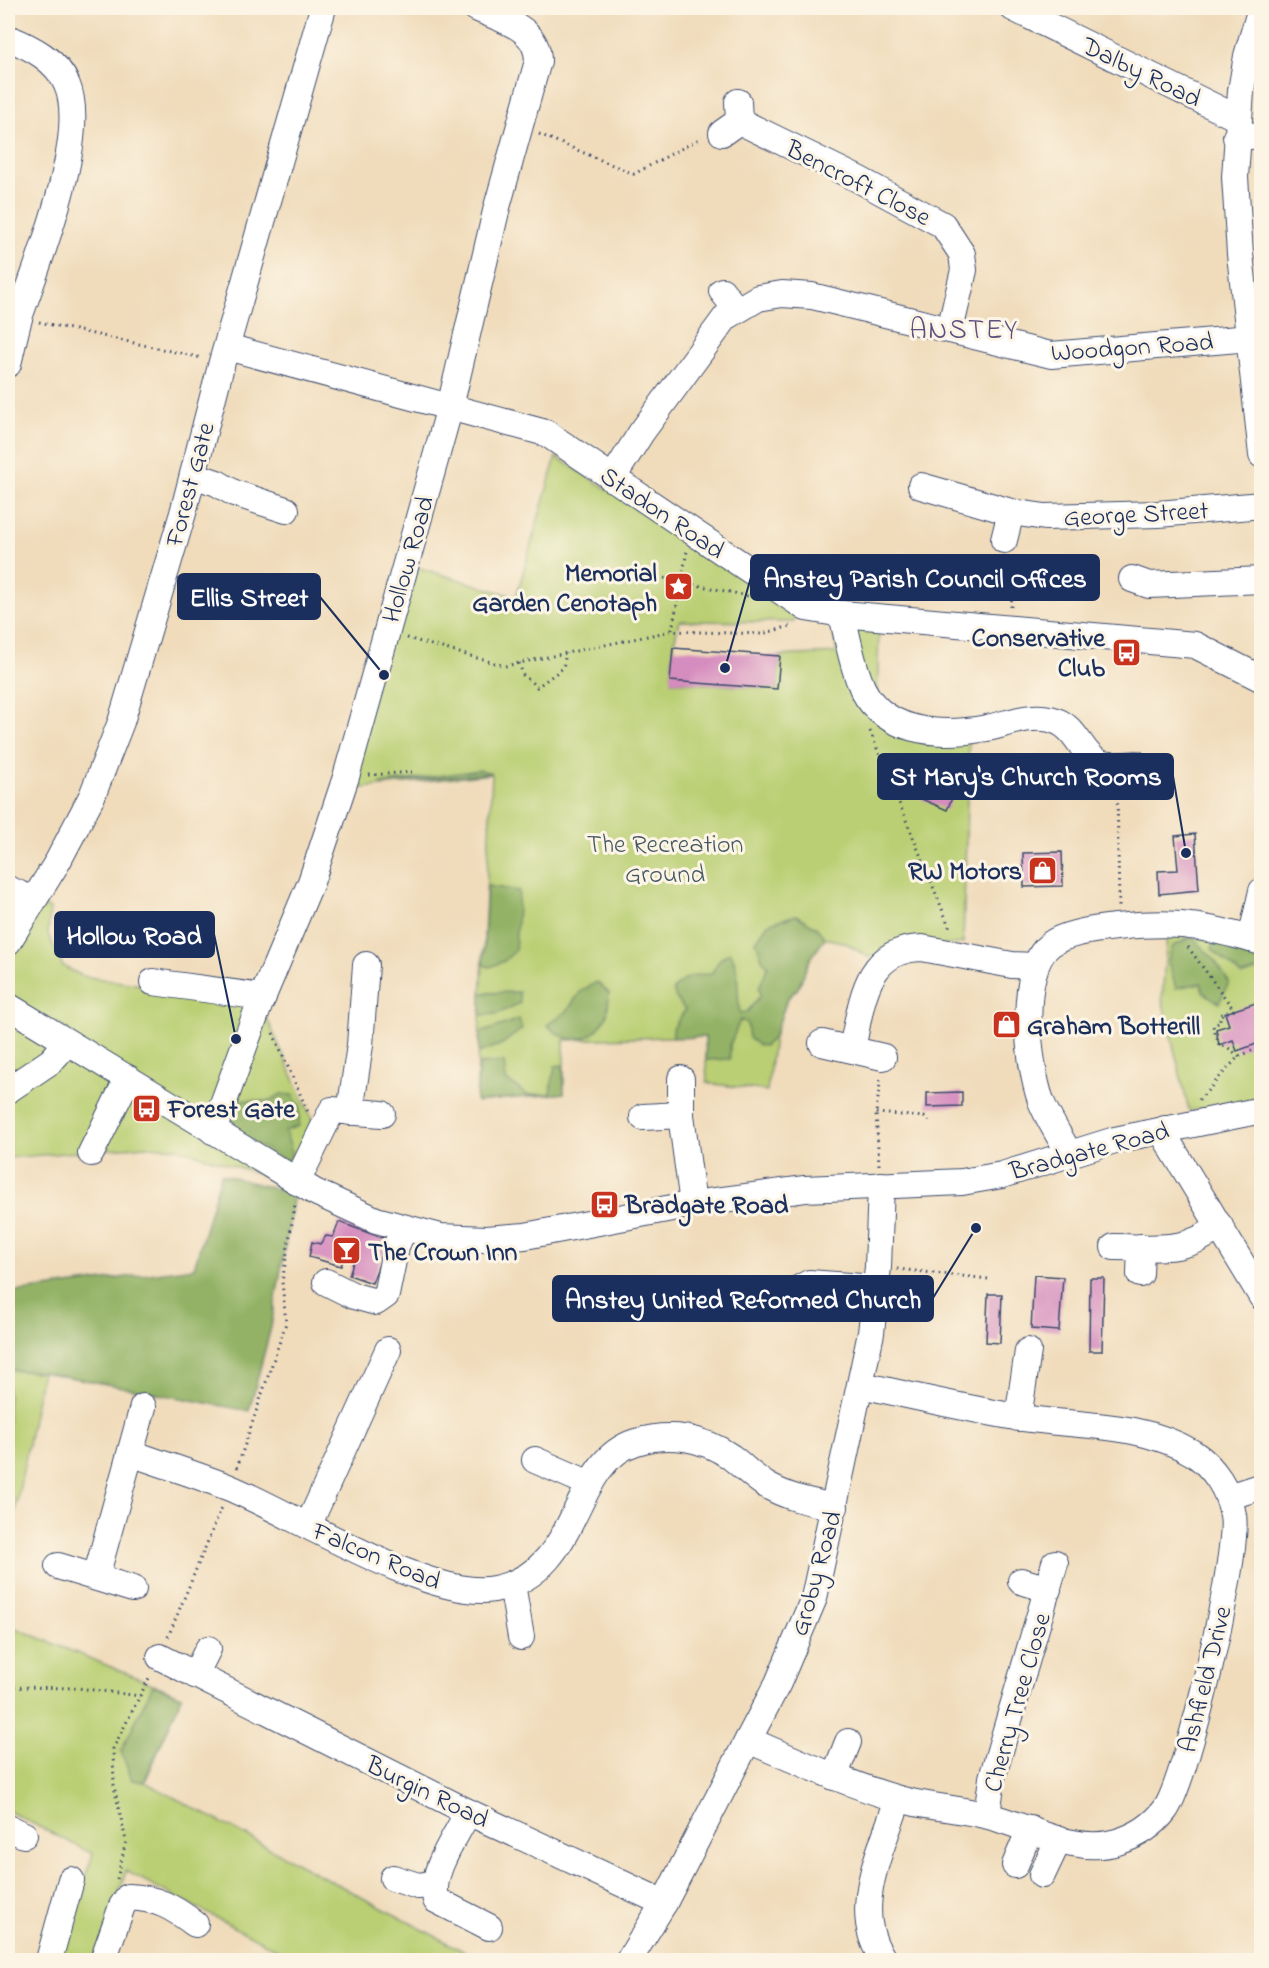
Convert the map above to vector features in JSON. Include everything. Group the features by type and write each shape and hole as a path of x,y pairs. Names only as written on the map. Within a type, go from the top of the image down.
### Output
{"street":[{"name":"Forest Gate","path":"8,942 58,861 92,796 121,722 193,475 224,355 323,8"},
{"name":"Hollow Road","path":"213,1131 261,1000 311,882 346,777 450,406 538,61 536,43 526,32 476,8"},
{"name":"Dalby Road","path":"1013,8 1237,128"},
{"path":"1261,8 1246,56 1237,128 1237,212 1262,454"},
{"path":"8,38 32,48 59,70 67,85 75,119 68,161 43,250 13,315 8,364"},
{"name":"Bencroft Close","path":"733,118 858,179 943,225 962,254 964,270 950,330"},
{"path":"1237,128 1262,135"},
{"name":"Woodgon Road","path":"612,479 682,375 726,317 729,300 782,294 812,296 1051,355 1250,338"},
{"name":"Stadon Road","path":"224,355 450,406 546,433 806,608 842,614 1195,645 1259,671"},
{"path":"193,475 217,483 234,493 286,510"},
{"name":"George Street","path":"921,486 1011,512 1045,517 1158,514 1262,505"},
{"path":"1004,540 1011,512"},
{"path":"1132,579 1149,585 1262,580"},
{"path":"842,614 859,682 877,709 894,722 909,728 957,734 1028,718 1049,718 1066,724 1098,762 1127,765"},
{"path":"8,889 33,900"},
{"path":"1069,1154 1042,1102 1031,1061 1028,1033 1035,966 1042,952 1069,934 1120,927 1189,925 1256,940 1262,891"},
{"path":"852,1049 867,982 883,961 910,948 960,953 1012,965 1035,966"},
{"path":"350,1112 360,1045 366,965"},
{"path":"153,982 261,1000"},
{"name":"Bradgate Road","path":"8,1006 66,1044 128,1078 297,1182 376,1220 441,1237 486,1239 515,1236 693,1204 805,1189 962,1182 1002,1175 1069,1154 1172,1127 1262,1110"},
{"path":"822,1043 883,1057"},
{"path":"8,1090 51,1061 66,1044"},
{"path":"91,1154 128,1078"},
{"path":"681,1079 681,1115 693,1204"},
{"path":"297,1182 332,1110 382,1114"},
{"path":"644,1117 681,1115"},
{"path":"1172,1127 1167,1140 1262,1297"},
{"name":"Groby Road","path":"629,1960 664,1903 783,1672 814,1598 861,1385 876,1278 880,1185"},
{"path":"1114,1247 1178,1247 1194,1244 1220,1226"},
{"path":"326,1282 354,1296 376,1302 386,1295 396,1246 404,1229"},
{"path":"1140,1274 1141,1247"},
{"path":"786,1301 796,1290 809,1283 876,1278"},
{"path":"1018,1418 1028,1351"},
{"path":"308,1526 375,1361"},
{"name":"Ashfield Drive","path":"748,1740 834,1777 898,1799 987,1815 1059,1839 1093,1846 1115,1843 1136,1835 1154,1824 1175,1793 1227,1583 1234,1528 1228,1497 1220,1479 1209,1466 1193,1454 1170,1443 1131,1430 1018,1418 861,1385"},
{"path":"96,1577 143,1407"},
{"name":"Falcon Road","path":"131,1453 230,1489 428,1582 465,1589 492,1590 512,1584 548,1561 562,1542 590,1484 611,1457 634,1442 686,1437 710,1444 768,1486 795,1498 835,1507"},
{"path":"528,1457 590,1484"},
{"path":"1228,1497 1262,1486"},
{"name":"Cherry Tree Close","path":"987,1815 992,1778 1055,1563"},
{"path":"58,1566 133,1589"},
{"name":"Cherry Tree Close","path":"1021,1581 1048,1589"},
{"path":"512,1584 521,1637"},
{"path":"195,1675 208,1648"},
{"name":"Burgin Road","path":"159,1657 468,1812 664,1903"},
{"path":"834,1777 848,1742"},
{"path":"884,1960 869,1934 867,1899 898,1799"},
{"path":"468,1812 434,1884 436,1900 489,1927"},
{"path":"1015,1865 1030,1829"},
{"path":"1042,1875 1059,1839"},
{"path":"393,1878 418,1886 434,1884"},
{"path":"48,1960 71,1880"},
{"path":"103,1960 122,1906 128,1897 158,1901 172,1906 195,1924"}],"path":[{"path":"520,126 634,174 713,132 733,118"},
{"path":"13,315 224,355"},
{"path":"1004,540 1016,543 1009,628"},
{"path":"671,631 689,541"},
{"path":"664,578 749,596"},
{"path":"385,632 505,666 671,631 762,634 803,622"},
{"path":"519,663 523,675 537,687 563,668 566,653"},
{"path":"867,726 960,953"},
{"path":"1120,927 1127,765"},
{"path":"346,777 412,772"},
{"path":"1172,926 1234,1010 1220,1015 1220,1022 1213,1026 1219,1046 1227,1047 1239,1056"},
{"path":"261,1000 319,1135"},
{"path":"1172,1127 1239,1056 1262,1047"},
{"path":"880,1185 876,1113 883,1057"},
{"path":"876,1113 924,1117 929,1120"},
{"path":"117,1879 126,1852 126,1841 114,1786 113,1749 159,1657 230,1489 286,1323 282,1282 297,1182"},
{"path":"876,1278 989,1279"},
{"path":"8,1687 78,1688 140,1696"}],"green space":[{"name":"The Recreation Ground","path":"556,457 795,606 794,622 679,621 673,648 671,681 777,689 780,656 837,653 832,625 879,626 877,709 969,731 963,943 868,957 846,943 825,938 809,961 798,988 787,999 774,1037 767,1091 707,1083 705,1036 564,1040 564,1093 476,1102 492,774 345,790 410,565 516,597"},
{"path":"480,770 492,773 380,784"},
{"path":"487,886 519,891 515,951 504,961 490,967 483,965"},
{"path":"8,887 50,909 48,934 63,966 82,976 260,1003 319,1135 290,1184 178,1148 146,1146 8,1158"},
{"path":"796,915 816,927 825,938 809,961 798,988 787,999 774,1037 764,1046 758,1045 749,1038 747,1023 740,1020 730,1045 730,1059 706,1060 705,1037 673,1038 673,1028 685,1010 673,990 690,977 711,974 720,959 730,952 736,966 740,1013 747,1012 761,995 759,988 768,966 763,961 756,941 768,924"},
{"path":"1217,932 1261,942 1261,969 1242,976 1212,949"},
{"path":"1167,936 1261,943 1261,1098 1189,1111 1162,999"},
{"path":"1192,937 1213,958 1229,982 1219,1003 1203,992 1201,983 1176,988 1168,961 1173,946"},
{"path":"597,982 609,993 608,1012 594,1033 579,1039 571,1039 555,1032 547,1025 567,1011 581,991"},
{"path":"519,992 520,1003 497,1014 481,1015 481,993"},
{"path":"519,1019 522,1029 502,1044 479,1053 480,1033"},
{"path":"504,1062 506,1080 528,1095 550,1094 555,1066 563,1065 564,1093 476,1102 479,1064"},
{"path":"281,1094 293,1095 300,1106 299,1126 285,1131 292,1152 287,1162 234,1131 232,1119 240,1100 269,1101"},
{"path":"221,1174 294,1194 271,1327 249,1411 42,1372 8,1370 8,1293 194,1268"},
{"path":"8,1370 42,1372 8,1548"},
{"path":"8,1625 182,1696 145,1782 480,1960 297,1960 126,1871 96,1960 56,1960 93,1854 8,1811"},
{"path":"153,1685 182,1696 144,1782 132,1780 121,1751"}],"building":[{"path":"673,648 780,656 777,689 670,681"},
{"path":"924,758 962,774 947,810 910,794"},
{"path":"1195,834 1199,890 1159,894 1158,871 1178,870 1175,836"},
{"name":"RW Motors","path":"1062,852 1063,886 1024,887 1023,853"},
{"path":"1262,1001 1262,1042 1237,1051 1233,1040 1219,1045 1216,1029 1229,1025 1225,1013"},
{"path":"962,1092 962,1106 927,1107 927,1093"},
{"name":"The Crown Inn","path":"339,1222 388,1240 372,1283 349,1275 354,1260 344,1257 341,1266 309,1257 312,1242 320,1244 326,1236 333,1237"},
{"path":"1034,1275 1063,1277 1059,1331 1031,1329"},
{"path":"1090,1278 1104,1278 1102,1351 1089,1351"},
{"path":"988,1294 1002,1294 1000,1343 986,1342"}],"place":[{"name":"Memorial Garden Cenotaph","path":"678,587"},
{"name":"Conservative Club","path":"1126,652"},
{"name":"Anstey Parish Council Offices","path":"725,668"},
{"name":"Ellis Street","path":"384,675"},
{"name":"St Mary's Church Rooms","path":"1186,853"},
{"name":"RW Motors","path":"1043,870"},
{"name":"Graham Botterill","path":"1006,1025"},
{"name":"Hollow Road","path":"236,1039"},
{"name":"Forest Gate","path":"147,1108"},
{"name":"Bradgate Road","path":"604,1204"},
{"name":"Anstey United Reformed Church","path":"976,1228"},
{"name":"The Crown Inn","path":"347,1251"}],"district":[{"name":"ANSTEY","path":"964,328"}]}
